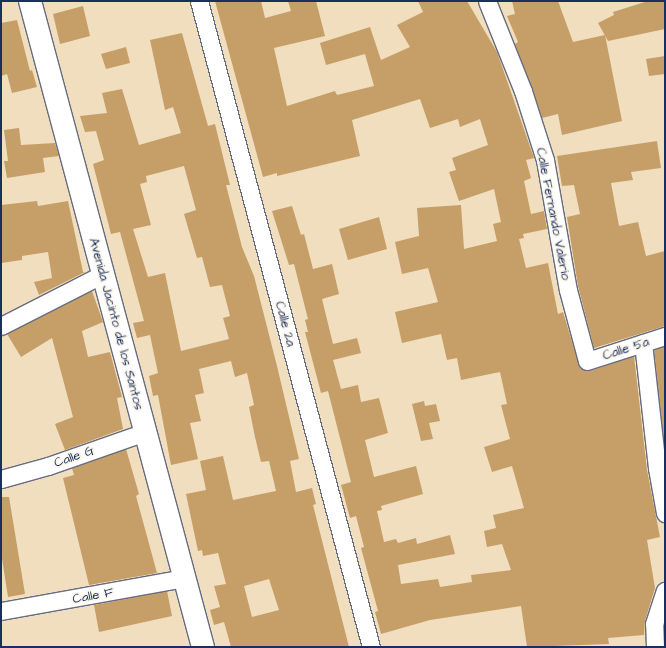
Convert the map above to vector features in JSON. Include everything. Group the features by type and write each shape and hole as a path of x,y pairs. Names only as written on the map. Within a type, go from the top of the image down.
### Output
{"main road":[{"name":"Avenida Jacinto de los Santos","path":"30,1 203,647"}],"street":[{"name":"Calle 2a","path":"199,1 371,647"},
{"name":"Calle Fernando Valerio","path":"487,1 523,91 545,160 568,290 587,362"},
{"path":"1,326 103,274"},
{"name":"Calle 5a","path":"587,362 665,336"},
{"path":"643,343 661,467 665,513"},
{"name":"Calle G","path":"1,479 40,469 145,432"},
{"name":"Calle F","path":"1,611 185,578"},
{"path":"655,647 654,624 665,591"}],"building":[{"path":"215,1 261,1 265,18 291,11 288,1 316,1 325,36 274,48 287,106 335,91 337,95 374,86 365,54 326,65 320,43 370,27 381,60 410,47 397,25 423,12 418,1 467,1 497,52 534,158 526,160 531,178 524,181 531,214 544,211 547,229 523,234 524,238 519,239 526,268 548,263 558,314 563,312 580,368 590,371 634,356 647,470 660,537 647,540 655,588 645,621 644,635 608,638 609,644 527,647 521,606 430,620 381,634 375,612 378,611 361,548 364,547 356,516 350,518 341,485 351,482 328,391 321,393 305,332 308,332 305,320 308,319 294,264 289,265 272,211 292,206 301,235 304,234 313,269 332,264 339,294 322,299 333,344 357,338 361,353 333,360 341,389 358,385 361,402 379,398 388,433 365,440 374,477 416,466 423,494 381,506 382,510 377,511 384,542 396,539 398,543 416,538 417,544 450,535 455,554 398,565 401,584 438,579 440,587 472,582 471,575 511,570 502,544 487,547 484,531 496,528 493,515 524,508 512,466 492,472 484,447 510,439 501,405 507,404 500,372 461,380 457,358 447,360 441,334 402,343 395,312 438,302 428,268 402,274 395,242 419,236 417,208 461,205 464,249 497,241 493,224 501,222 494,189 459,201 449,172 456,170 452,158 488,145 480,119 460,127 458,119 430,128 420,99 352,120 360,156 277,176 277,173 263,177"},
{"path":"512,1 558,1 573,42 605,35 622,121 562,135 558,114 542,118 515,44 518,42 507,16 515,14"},
{"path":"648,1 665,1 665,29 608,41 598,23 614,15 613,12"},
{"path":"83,6 90,36 60,44 53,14"},
{"path":"17,20 30,71 32,70 37,87 12,93 7,74 1,76 1,23"},
{"path":"182,33 208,126 215,124 230,185 226,185 242,247 254,276 299,459 290,461 296,492 312,488 316,504 313,505 349,647 231,647 224,622 214,625 210,610 220,607 214,586 226,584 218,553 203,556 202,550 198,551 186,494 206,490 200,461 223,456 233,500 276,491 269,461 261,462 249,407 254,405 247,373 235,377 231,361 199,369 204,393 195,395 201,421 190,423 198,459 171,465 158,395 153,396 149,376 158,373 150,335 137,338 133,323 144,321 120,232 111,234 93,164 104,160 96,131 85,132 80,116 107,113 102,93 122,89 139,145 181,133 173,107 165,110 150,40","holes":["184,166 196,210 184,214 197,258 202,257 210,287 222,285 230,316 223,318 229,339 181,351 165,273 148,277 133,229 151,225 140,184 147,182 146,176","269,579 279,610 252,617 244,586"]},
{"path":"126,47 130,63 106,69 101,54"},
{"path":"665,56 665,74 649,76 646,59"},
{"path":"19,128 21,145 55,143 59,156 43,158 45,172 7,178 4,161 8,161 4,130"},
{"path":"657,141 661,168 631,172 633,180 611,183 619,226 638,222 646,256 665,251 665,326 594,348 578,286 567,217 580,214 574,185 562,186 557,156"},
{"path":"37,201 38,206 68,201 83,272 85,272 39,295 34,282 52,278 48,252 22,256 22,260 1,263 1,205"},
{"path":"379,217 387,249 348,260 339,229"},
{"path":"92,291 103,322 82,331 88,357 110,352 122,397 117,398 123,429 65,450 55,424 73,417 52,338 21,357 7,334"},
{"path":"665,346 665,450 654,350"},
{"path":"424,401 425,406 436,404 440,421 429,423 433,439 421,441 412,404"},
{"path":"126,449 139,494 136,496 157,573 89,585 63,478 74,475 72,468"},
{"path":"1,497 9,497 25,594 8,597 1,552"},
{"path":"167,591 172,616 99,632 94,605"}]}
